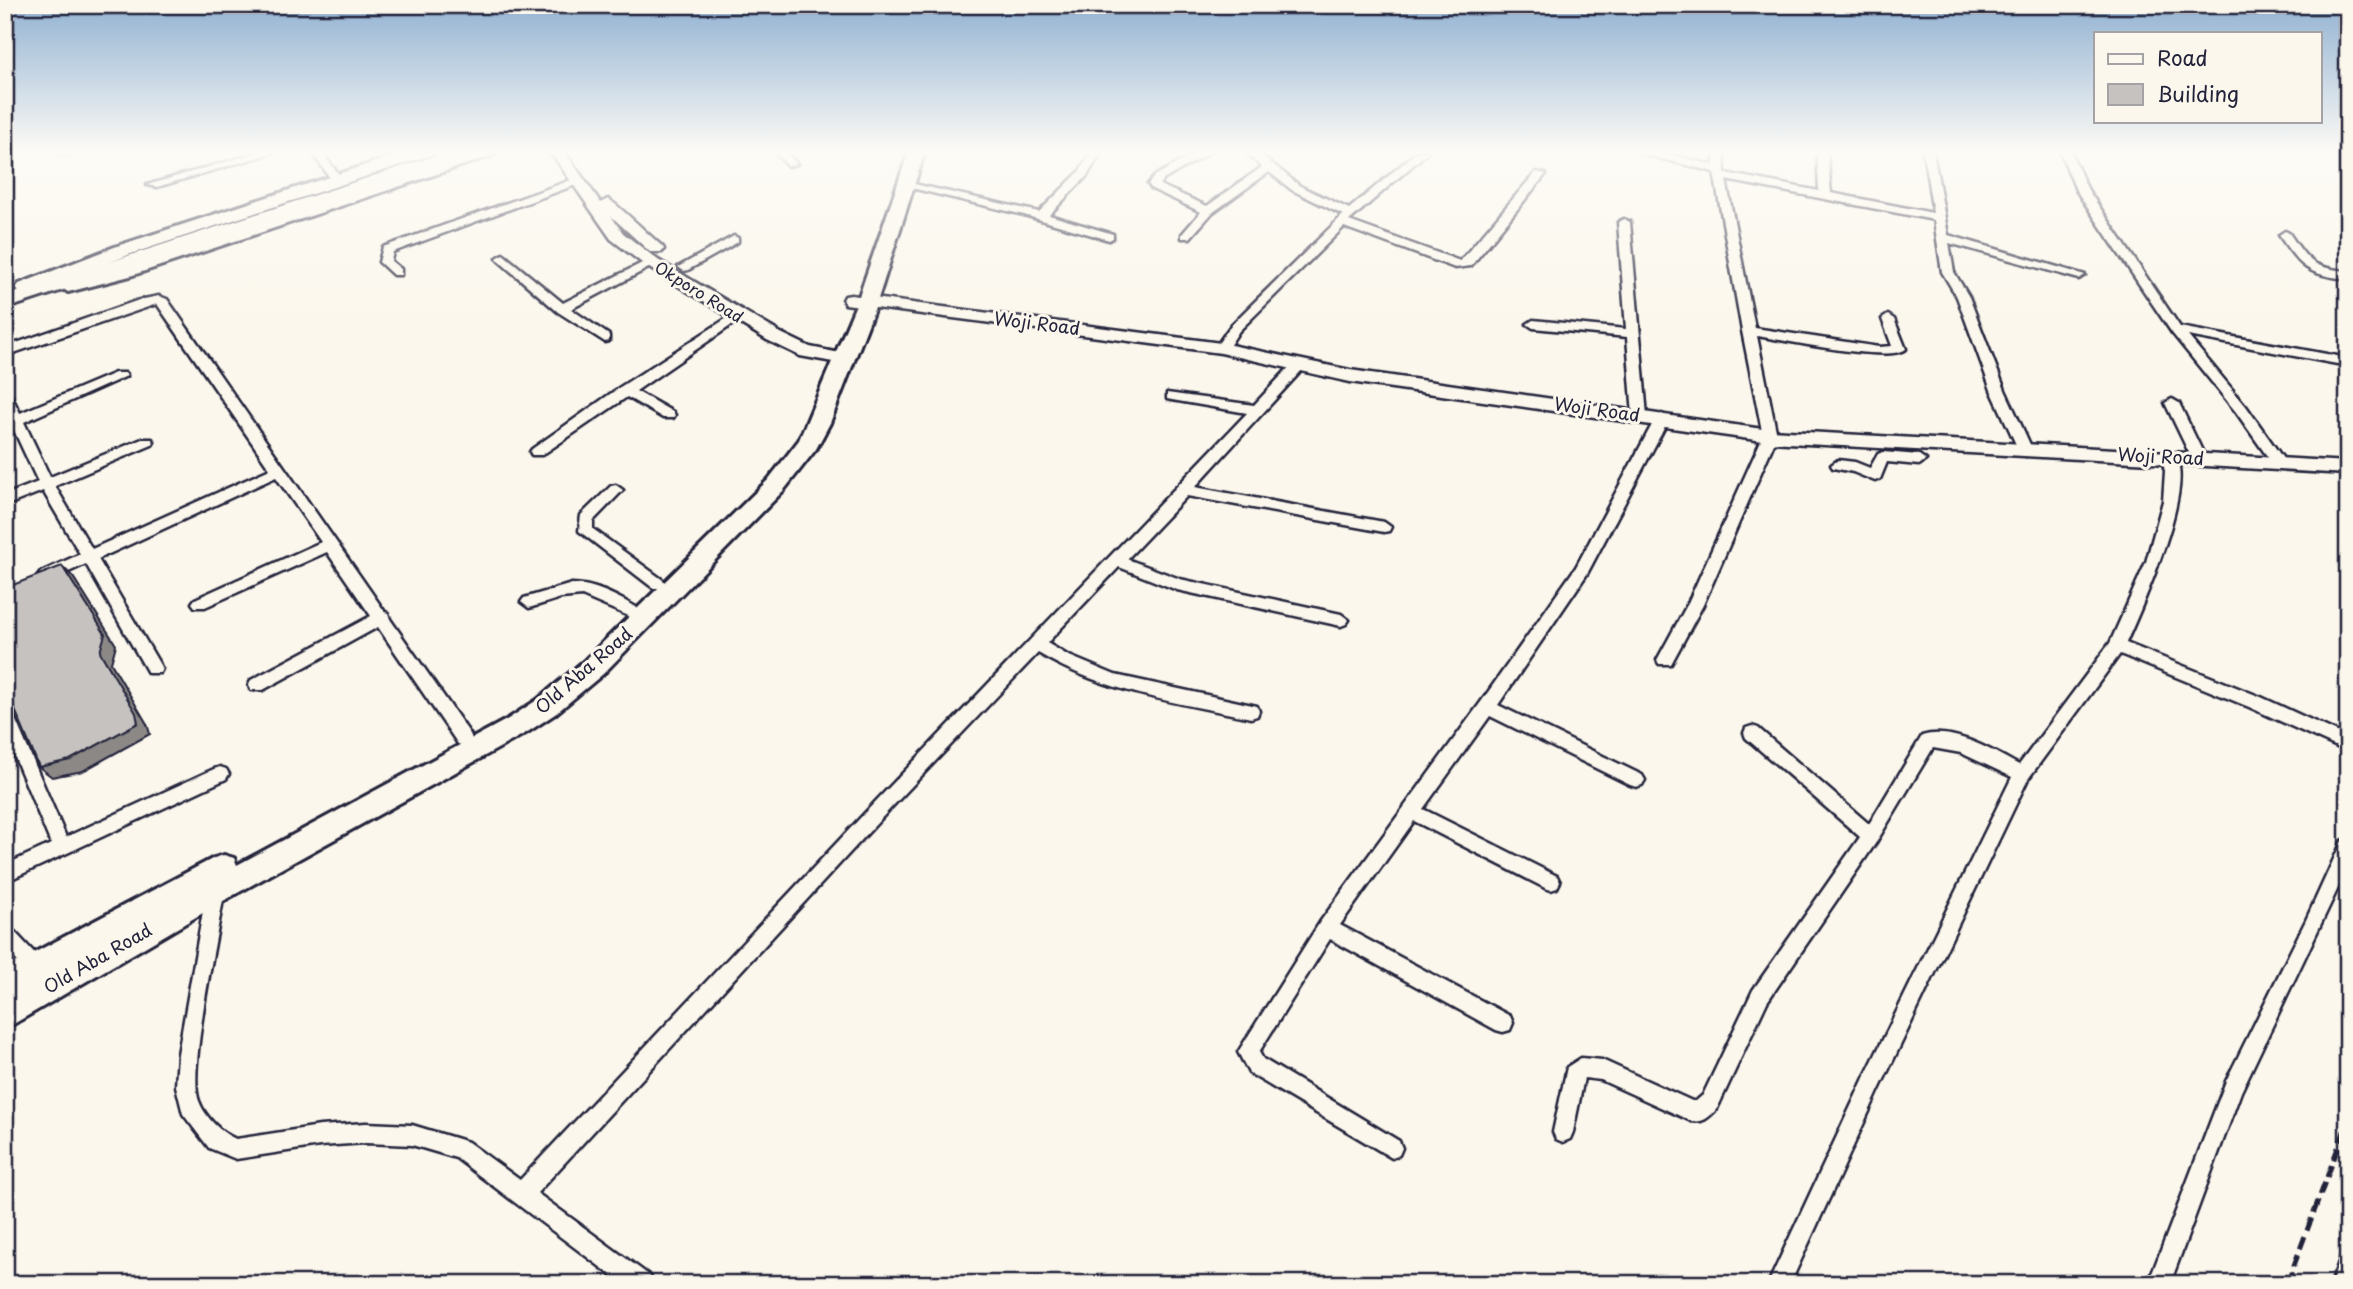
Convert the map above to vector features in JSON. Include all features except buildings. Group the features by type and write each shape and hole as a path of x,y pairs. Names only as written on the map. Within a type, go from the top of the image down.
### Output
{"highway":[{"path":"6,300 26,288 270,211"},
{"path":"6,300 277,211"}],"main road":[{"path":"26,288 124,250 242,211"},
{"path":"6,300 123,272 307,211"},
{"name":"Okporo Road","path":"599,211 618,236 652,263 737,316 795,347 839,354"},
{"name":"Okporo Road","path":"615,211 650,244 684,267 778,323 839,354"},
{"name":"Old Aba Road","path":"859,301 885,211"},
{"name":"Old Aba Road","path":"5,984 216,881 517,726 586,674 794,464 819,423 839,354 895,211"},
{"name":"Woji Road","path":"859,301 1221,348 1350,376 1770,436 2348,468"},
{"name":"Old Aba Road","path":"5,1014 216,881 520,707 553,684 631,611 781,460 801,431 839,354"}],"street":[{"path":"397,272 385,262 387,250 494,211"},
{"path":"1020,211 1109,236"},
{"path":"1041,216 1046,211"},
{"path":"1186,236 1208,211"},
{"path":"1335,211 1459,265 1467,262 1509,211"},
{"path":"1221,348 1235,328 1355,211"},
{"path":"1665,660 1695,605 1770,436 1726,211"},
{"path":"1906,211 1940,218"},
{"path":"1939,211 1948,272 1962,297 1998,390 2026,451"},
{"path":"2096,211 2176,330 2241,409 2279,463"},
{"path":"1625,222 1640,416"},
{"path":"2285,235 2308,268 2318,272 2348,275"},
{"path":"1942,237 2079,275"},
{"path":"684,267 734,240"},
{"path":"503,258 562,309 605,338"},
{"path":"562,309 652,263"},
{"path":"5,352 142,303 159,300 383,617 464,739"},
{"path":"537,452 737,316"},
{"path":"1748,331 1884,351 1900,349 1888,319"},
{"path":"1533,324 1633,334"},
{"path":"2176,330 2348,362"},
{"path":"522,1194 884,804 1184,490 1298,366"},
{"path":"18,419 120,376"},
{"path":"625,390 668,415"},
{"path":"5,396 46,484 155,669"},
{"path":"1172,396 1256,410"},
{"path":"2172,403 2199,459"},
{"path":"1391,1148 1256,1066 1248,1052 1327,928 1488,707 1582,569 1662,419"},
{"path":"5,501 146,442"},
{"path":"1838,465 1855,467 1875,476 1883,457 1919,460"},
{"path":"1779,1284 1871,1085 2022,774 2117,646 2153,562 2170,501 2172,471 2168,457"},
{"path":"29,584 280,470"},
{"path":"615,490 586,519 586,531 658,584"},
{"path":"1184,490 1384,527"},
{"path":"200,603 331,544"},
{"path":"1116,560 1177,584 1341,620"},
{"path":"529,602 564,590 583,588 631,611"},
{"path":"257,685 383,617"},
{"path":"1037,645 1066,664 1106,679 1251,711"},
{"path":"2117,646 2255,702 2348,746"},
{"path":"1488,707 1636,780"},
{"path":"5,714 61,847"},
{"path":"1752,733 1871,836"},
{"path":"1563,1132 1574,1074 1581,1068 1602,1070 1690,1111 1700,1112 1710,1102 1760,996 1871,836 1927,741 1952,743 2022,774"},
{"path":"5,874 220,775"},
{"path":"1410,811 1551,881"},
{"path":"2159,1284 2233,1088 2313,925 2348,846"},
{"path":"216,881 188,1054 186,1086 190,1107 216,1141 236,1149 320,1136 366,1133 412,1135 461,1149 642,1284"},
{"path":"1327,928 1503,1023"},
{"path":"5,936 36,968"},
{"path":"2342,1284 2348,1267"}],"railway":[{"path":"2287,1284 2348,1121"}]}
